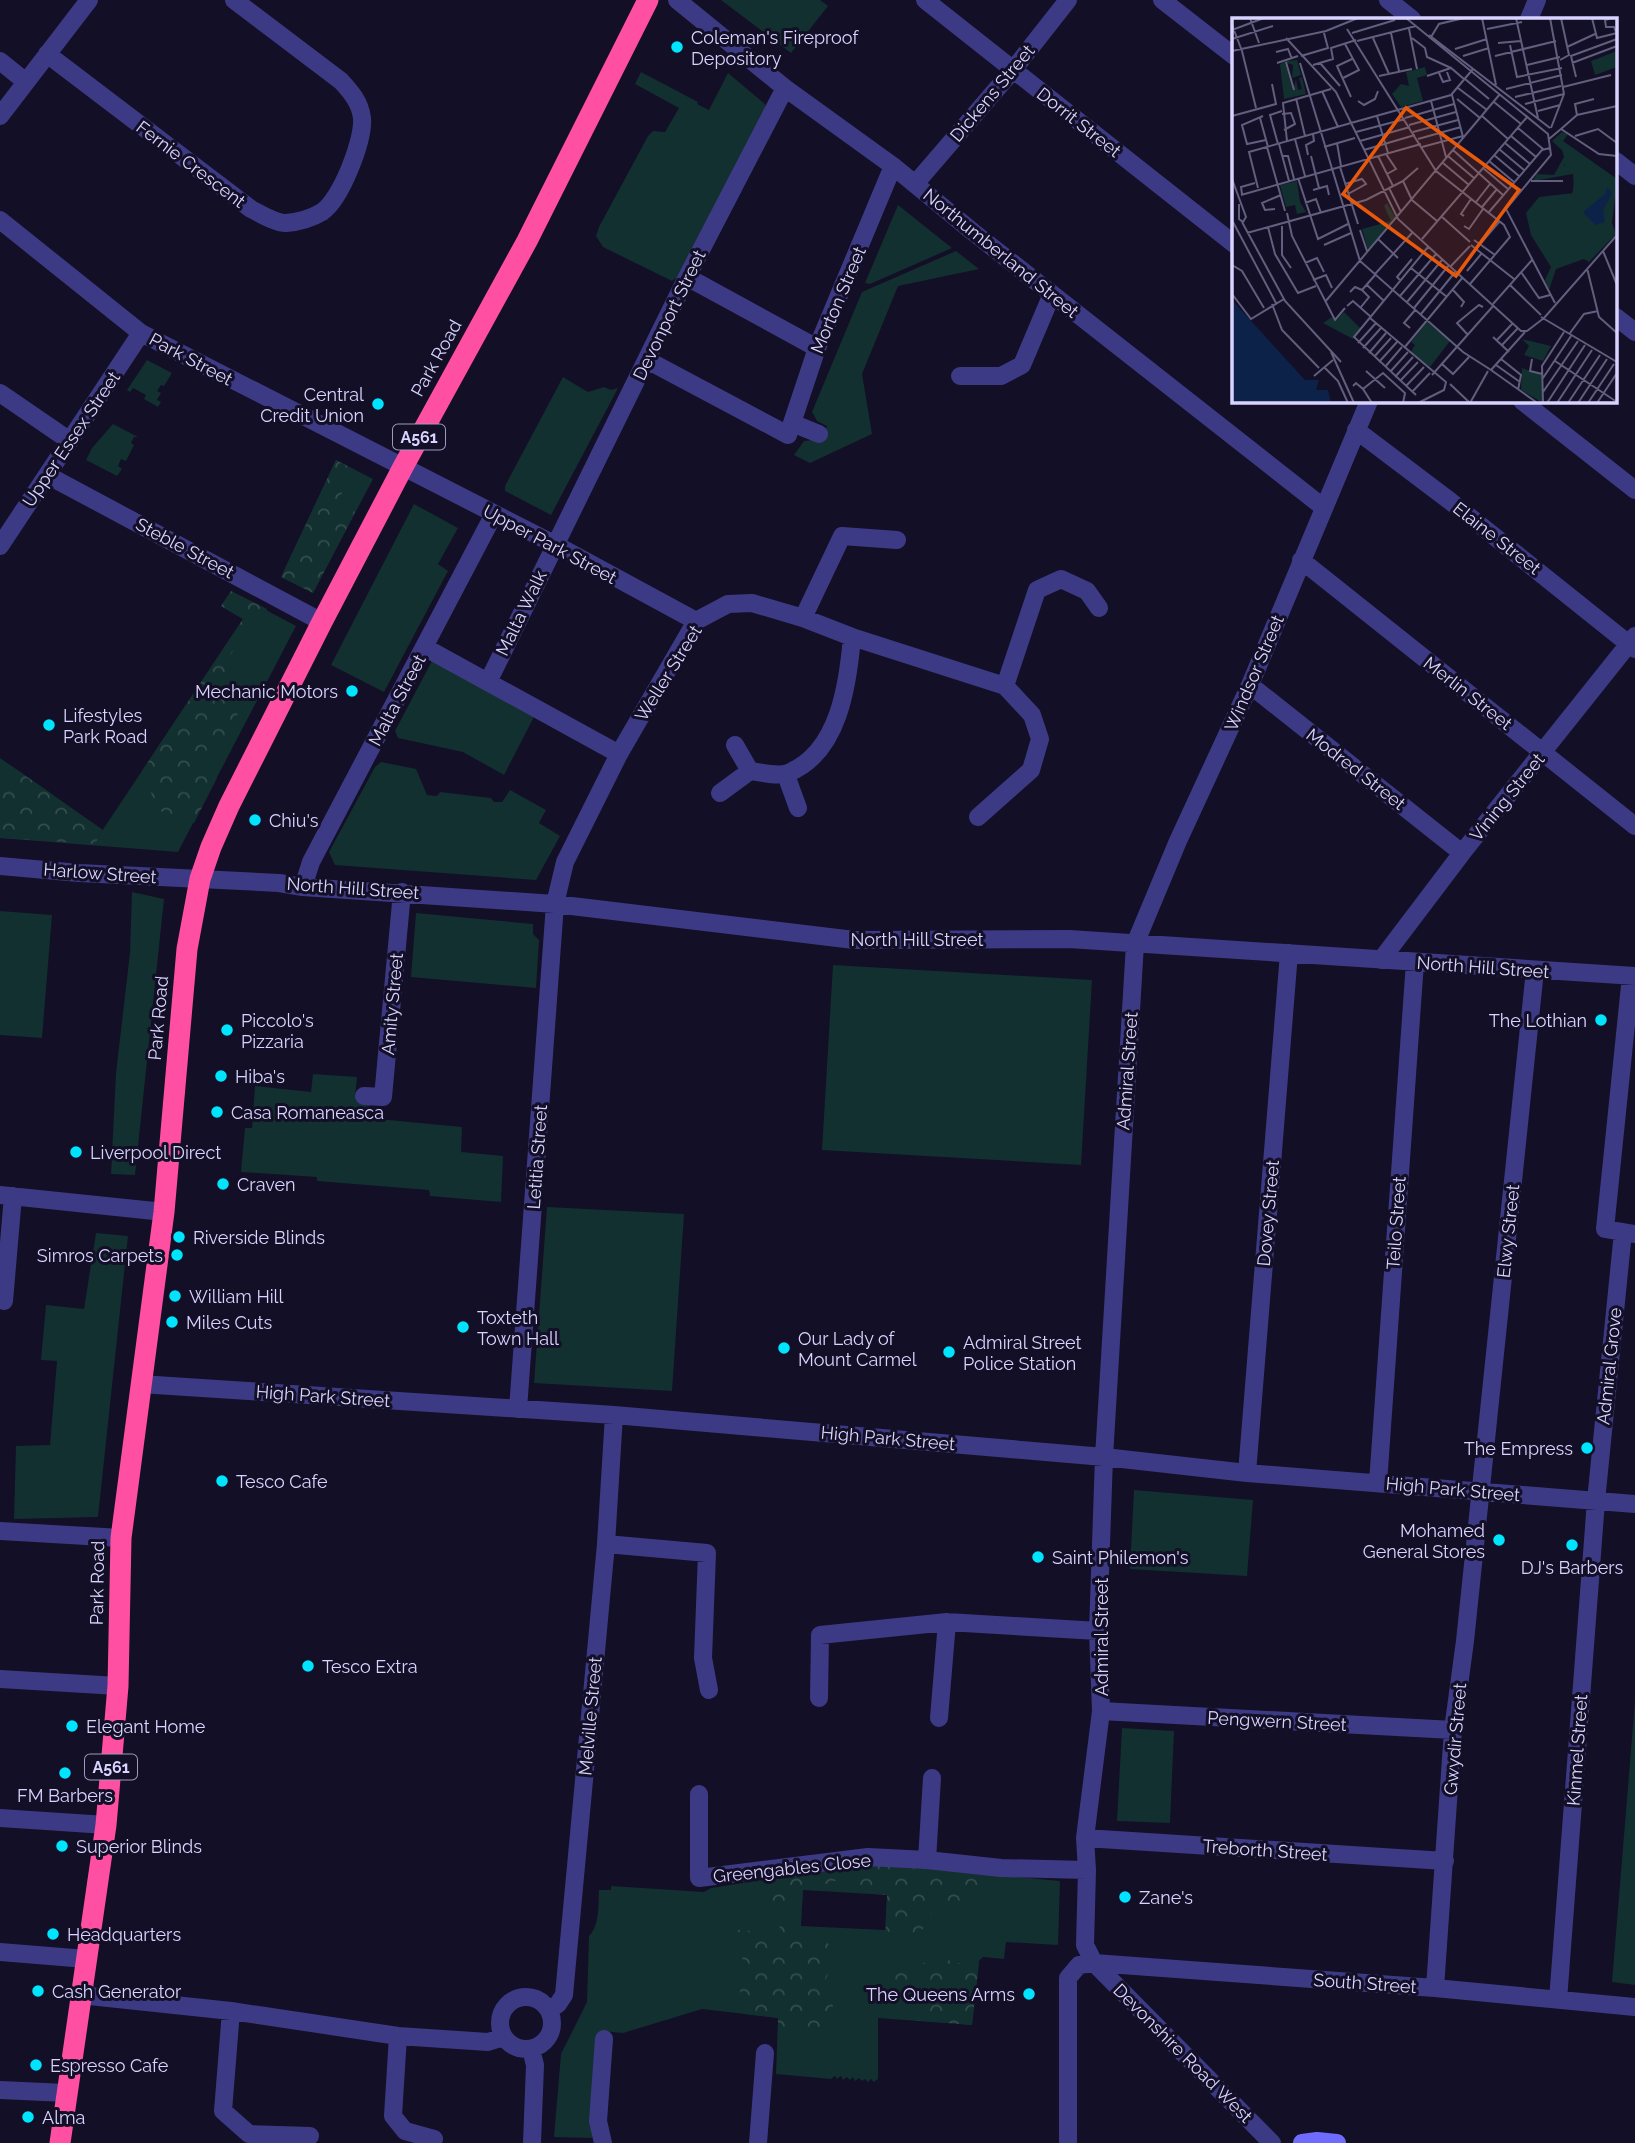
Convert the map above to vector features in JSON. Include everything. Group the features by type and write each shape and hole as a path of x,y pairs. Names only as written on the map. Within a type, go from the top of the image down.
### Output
{"highway":[{"name":"Park Road","path":"60,2143 106,1825 118,1686 121,1538 164,1212 187,949 201,879 211,847 229,806 322,622 403,467 527,241 648,0"}],"main road":[{"path":"1302,2143 1338,2143"}],"street":[{"path":"0,116 89,0"},
{"name":"Fernie Crescent","path":"47,54 251,209 283,223 303,220 324,211 337,194 360,141 362,118 355,96 341,81 234,0"},
{"name":"Northumberland Street","path":"677,0 785,88 893,166 1323,507"},
{"name":"Dorrit Street","path":"925,0 1232,242"},
{"name":"Dickens Street","path":"915,184 1013,70 1068,0"},
{"path":"1163,0 1232,54"},
{"path":"1388,0 1411,18"},
{"path":"1529,18 1537,0"},
{"path":"0,61 26,82"},
{"name":"Devonport Street","path":"554,544 785,88"},
{"path":"1618,163 1635,176"},
{"name":"Morton Street","path":"790,429 817,348 893,166"},
{"name":"Park Street","path":"0,220 141,333 403,467"},
{"path":"687,277 817,348"},
{"path":"961,376 1001,376 1022,365 1052,294"},
{"path":"1618,319 1635,332"},
{"name":"Upper Essex Street","path":"0,545 141,333"},
{"path":"647,359 790,429 819,434"},
{"path":"0,393 70,441"},
{"name":"Windsor Street","path":"1135,944 1178,841 1250,685 1369,402"},
{"path":"1523,402 1635,491"},
{"name":"Elaine Street","path":"1356,430 1633,643"},
{"name":"Upper Park Street","path":"403,467 696,621"},
{"name":"Steble Street","path":"47,475 322,622"},
{"name":"Malta Street","path":"303,887 311,862 495,514"},
{"path":"803,618 842,536 897,540"},
{"name":"Malta Walk","path":"488,682 554,544"},
{"name":"Merlin Street","path":"1301,560 1635,826"},
{"path":"978,817 1031,770 1040,739 1032,715 1005,687 1037,590 1061,579 1087,591 1099,608"},
{"name":"Weller Street","path":"555,904 565,862 619,754 696,621 728,604 752,603 803,618 852,637 1005,687"},
{"path":"720,793 750,771 786,775 812,758 829,734 848,684 852,637"},
{"name":"Vining Street","path":"1381,960 1462,853 1633,643"},
{"path":"424,647 619,754"},
{"name":"Modred Street","path":"1250,685 1462,853"},
{"path":"735,745 750,771"},
{"path":"786,775 798,808"},
{"name":"Harlow Street","path":"0,866 201,879"},
{"name":"North Hill Street","path":"201,879 555,904 854,940 1069,939 1633,976"},
{"name":"Amity Street","path":"364,1096 383,1097 402,892"},
{"name":"Letitia Street","path":"517,1409 555,904"},
{"name":"Admiral Street","path":"1094,1963 1085,1945 1085,1838 1101,1711 1098,1631 1104,1457 1135,944"},
{"name":"Dovey Street","path":"1247,1473 1289,953"},
{"name":"Teilo Street","path":"1378,1483 1415,962"},
{"name":"Elwy Street","path":"1482,1491 1535,970"},
{"path":"1629,1233 1605,1229 1633,976"},
{"path":"4,1301 7,1195 164,1212"},
{"name":"Admiral Grove","path":"1596,1501 1629,1233"},
{"name":"High Park Street","path":"140,1384 614,1415 1104,1457 1247,1473 1635,1504"},
{"name":"Melville Street","path":"531,2049 543,2043 549,2036 552,2028 549,2010 558,2004 564,1995 606,1544 614,1415"},
{"name":"Gwydir Street","path":"1435,1988 1453,1730 1482,1491"},
{"name":"Kinmel Street","path":"1558,2000 1596,1501"},
{"path":"0,1531 121,1538"},
{"path":"606,1544 708,1553 703,1658 709,1690"},
{"path":"819,1698 820,1635 947,1622 1098,1631"},
{"path":"939,1718 947,1622"},
{"path":"0,1679 118,1686"},
{"name":"Pengwern Street","path":"1101,1711 1453,1730"},
{"path":"927,1860 932,1778"},
{"name":"Greengables Close","path":"699,1794 699,1878 868,1857 1001,1868 1087,1870"},
{"path":"0,1818 106,1825"},
{"name":"Treborth Street","path":"1085,1838 1445,1861"},
{"path":"0,1952 86,1959"},
{"path":"1068,2143 1068,1978 1079,1965 1094,1963"},
{"name":"South Street","path":"1094,1963 1435,1988 1635,2007"},
{"name":"Devonshire Road West","path":"1094,1963 1272,2143"},
{"path":"80,1995 230,2011 398,2036 488,2042 504,2037"},
{"path":"532,2143 535,2066 531,2049 518,2048 504,2037 500,2019 503,2011 513,2001 526,1997 535,1999 549,2010"},
{"path":"230,2011 223,2111 249,2134 310,2136"},
{"path":"398,2036 393,2116 405,2131 434,2139"},
{"path":"603,2143 598,2121 604,2039"},
{"path":"758,2143 765,2053"},
{"path":"0,2090 66,2094"}],"green space":[{"path":"721,0 820,0 828,6 791,53"},
{"path":"641,72 709,110 728,73 765,104 766,108 679,276 672,281 603,247 596,236 648,136 653,131 665,132 679,108 635,84"},
{"path":"898,205 952,248 870,284 865,283"},
{"path":"956,251 979,269 898,286 862,374 872,434 810,463 794,455 804,441 820,443 827,426 817,421 812,412 862,292"},
{"path":"147,360 172,373 164,386 161,385 157,391 161,393 157,400 161,402 158,407 144,399 146,395 133,388 130,392 127,390"},
{"path":"563,377 588,392 604,387 611,390 618,388 551,515 505,491 505,486"},
{"path":"113,424 138,437 134,437 131,443 134,445 126,461 121,459 118,466 122,469 117,476 86,460 92,448"},
{"path":"336,460 373,479 313,593 281,577"},
{"path":"336,460 355,470 337,502 355,512 313,593 281,577"},
{"path":"414,504 458,528 438,564 448,571 384,692 331,665"},
{"path":"231,591 296,626 178,852 0,838 0,758 52,794 100,834 243,619 221,606"},
{"path":"231,591 267,609 265,626 243,639 227,659 228,668 219,677 222,688 236,710 238,726 235,733 224,743 207,747 206,759 217,778 194,823 166,818 151,792 149,775 142,771 243,619 221,606"},
{"path":"433,659 536,713 504,775 463,752 398,738 395,731"},
{"path":"381,762 416,769 427,795 437,796 440,792 491,798 494,802 502,802 510,790 546,810 539,823 560,836 536,880 335,865 329,852 375,767"},
{"path":"13,767 103,830 95,844 0,838 0,776"},
{"path":"132,892 164,899 135,1175 111,1174 116,1073 130,953"},
{"path":"0,911 52,915 42,1038 0,1035"},
{"path":"416,913 533,924 533,934 539,940 536,988 411,977"},
{"path":"833,965 1092,980 1081,1165 822,1150"},
{"path":"313,1074 357,1077 355,1097 363,1098 378,1114 378,1119 462,1127 461,1152 503,1156 501,1202 430,1196 429,1190 317,1181 317,1177 241,1172 245,1128 252,1128 255,1086 311,1092"},
{"path":"547,1207 684,1214 672,1391 534,1383"},
{"path":"96,1233 128,1236 98,1517 14,1519 16,1446 50,1445 57,1361 41,1360 46,1305 84,1309"},
{"path":"1134,1490 1253,1500 1247,1576 1130,1569"},
{"path":"1635,1701 1635,1985 1612,1982"},
{"path":"1122,1728 1174,1731 1170,1823 1117,1821"},
{"path":"869,1863 1060,1881 1058,1945 1006,1942 1004,1959 983,1957 979,1961 972,2025 878,2018 878,2079 874,2082 871,2079 868,2082 865,2079 862,2081 859,2078 855,2081 853,2077 843,2080 841,2076 831,2079 776,2074 778,2018 702,2009 623,2033 601,2031 592,2138 554,2137 561,2054 587,2002 589,1936 597,1920 599,1890 611,1890 611,1886 704,1892 711,1888","holes":["803,1890 887,1895 885,1930 801,1926"]},
{"path":"869,1863 991,1874 987,1890 982,1896 966,1900 950,1912 933,1908 921,1931 912,1936 886,1931 887,1895 862,1891 840,1879 815,1890 803,1890 802,1904 794,1903 790,1911 790,1923 795,1935 801,1938 824,1939 832,1951 832,1963 823,1988 833,2006 831,2023 823,2034 816,2036 808,2032 788,2032 778,2023 778,2018 744,2014 740,1996 742,1949 739,1940 728,1931 731,1929 773,1933 780,1927 776,1918 765,1910 767,1895 781,1889 784,1877"},
{"path":"940,1957 956,1963 979,1963 972,2025 912,2020 908,2011 909,2003 905,1999 889,1998 883,1992 881,1975 889,1970 915,1966"}],"place":[{"name":"Coleman's Fireproof Depository","path":"677,47"},
{"name":"Central Credit Union","path":"378,404"},
{"name":"Mechanic Motors","path":"352,691"},
{"name":"Lifestyles Park Road","path":"49,725"},
{"name":"Chiu's","path":"255,820"},
{"name":"The Lothian","path":"1601,1020"},
{"name":"Piccolo's Pizzaria","path":"227,1030"},
{"name":"Hiba's","path":"221,1076"},
{"name":"Casa Romaneasca","path":"217,1112"},
{"name":"Liverpool Direct","path":"76,1152"},
{"name":"Craven","path":"223,1184"},
{"name":"Riverside Blinds","path":"179,1237"},
{"name":"Simros Carpets","path":"177,1255"},
{"name":"William Hill","path":"175,1296"},
{"name":"Miles Cuts","path":"172,1322"},
{"name":"Toxteth Town Hall","path":"463,1327"},
{"name":"Our Lady of Mount Carmel","path":"784,1348"},
{"name":"Admiral Street Police Station","path":"949,1352"},
{"name":"The Empress","path":"1587,1448"},
{"name":"Tesco Cafe","path":"222,1481"},
{"name":"Mohamed General Stores","path":"1499,1540"},
{"name":"DJ's Barbers","path":"1572,1545"},
{"name":"Saint Philemon's","path":"1038,1557"},
{"name":"Tesco Extra","path":"308,1666"},
{"name":"Elegant Home","path":"72,1726"},
{"name":"FM Barbers","path":"65,1773"},
{"name":"Superior Blinds","path":"62,1846"},
{"name":"Zane's","path":"1125,1897"},
{"name":"Headquarters","path":"53,1934"},
{"name":"Cash Generator","path":"38,1991"},
{"name":"The Queens Arms","path":"1029,1994"},
{"name":"Espresso Cafe","path":"36,2065"},
{"name":"Alma","path":"28,2117"}]}
